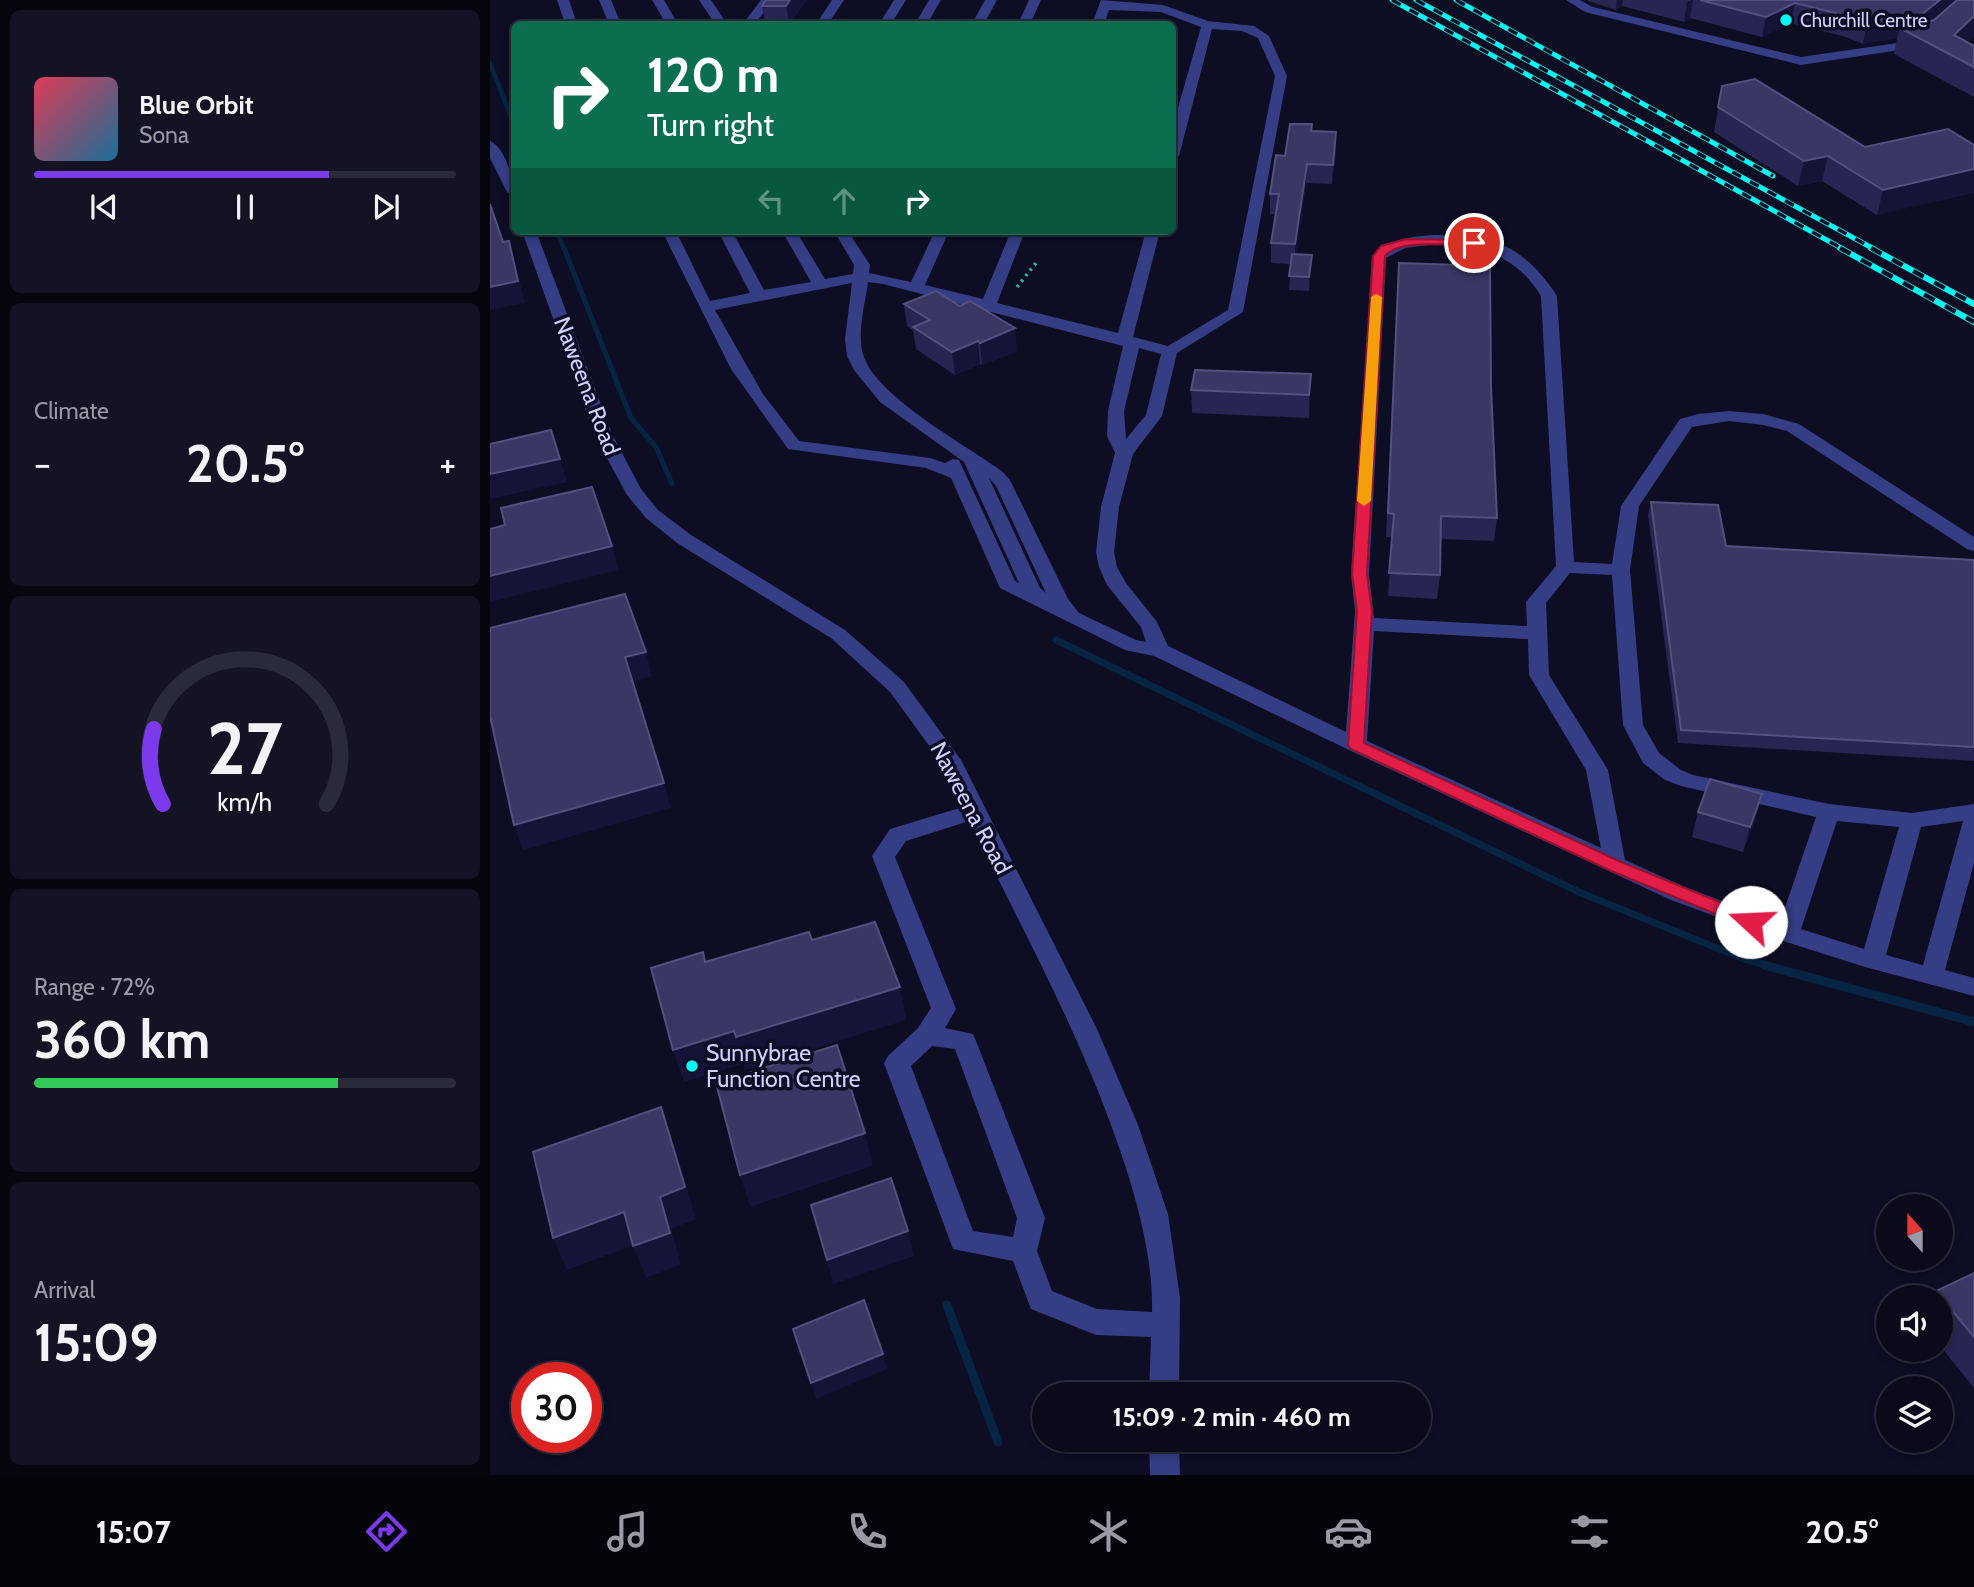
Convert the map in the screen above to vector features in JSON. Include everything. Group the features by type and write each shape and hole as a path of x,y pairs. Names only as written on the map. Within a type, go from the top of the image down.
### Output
{"street":[{"path":"563,0 569,21"},
{"path":"605,0 614,21"},
{"path":"658,0 670,21"},
{"path":"705,0 719,21"},
{"path":"751,21 767,0"},
{"path":"824,21 838,0"},
{"path":"887,21 900,0"},
{"path":"923,21 935,0"},
{"path":"980,21 991,0"},
{"path":"1025,21 1035,0"},
{"path":"1572,0 1589,10 1801,61 1906,45 1922,40 1931,32"},
{"path":"706,307 861,277 916,288 1170,351 1235,312 1281,76 1263,36 1240,26 1207,25 1163,9 1106,3 1099,21"},
{"path":"1176,141 1207,25"},
{"path":"490,145 511,185"},
{"name":"Naweena Road","path":"530,235 603,433 633,491 652,514 684,539 838,634 897,687 950,760 1085,1028 1125,1125 1154,1214 1166,1298 1164,1382"},
{"path":"671,235 735,366 754,397 794,445 930,463 958,475"},
{"path":"727,235 759,296"},
{"path":"791,235 820,284"},
{"path":"844,235 862,265 854,322 855,356 862,370 886,398 997,476 1062,607 1079,621"},
{"path":"916,288 940,235"},
{"path":"988,307 1016,235"},
{"path":"1124,453 1115,430 1116,411 1128,342 1152,235"},
{"path":"1356,745 1364,624 1360,574 1379,256 1385,248 1416,241 1488,245 1508,255 1546,290 1549,301 1565,567 1536,603 1539,675 1543,703 1604,807"},
{"path":"1159,650 1150,626 1117,585 1104,552 1110,507 1124,453 1154,416 1170,351"},
{"path":"1974,545 1797,428 1766,420 1708,417 1691,420 1682,426 1630,506 1620,570 1633,725 1651,758 1660,768 1689,781 1829,812 1912,821 1974,812"},
{"path":"926,425 944,447 1007,584 1046,606 1132,646 1159,650 1615,866 1728,914 1872,961 1974,988"},
{"path":"965,453 979,470 1034,594 1046,606"},
{"path":"1565,567 1620,570"},
{"path":"1364,624 1537,633"},
{"path":"1539,675 1597,771 1615,866"},
{"path":"975,811 898,835 883,856 944,1009 927,1035 897,1063 962,1241 1023,1251"},
{"path":"1788,934 1829,812"},
{"path":"1872,961 1912,821"},
{"path":"1932,976 1971,846 1974,821"},
{"path":"927,1035 964,1041 1031,1218 1023,1251 1041,1300 1096,1322 1165,1325"},
{"path":"1164,1452 1165,1475"}],"building":[{"path":"766,0 790,0 786,6 762,6"},
{"path":"1700,0 1940,0 1922,14 1867,23 1795,3 1766,17"},
{"path":"1957,0 1974,0 1974,16 1954,35 1974,46 1974,67 1900,28 1934,20"},
{"path":"1755,79 1865,147 1948,129 1974,145 1974,169 1883,190 1828,156 1804,161 1718,107 1722,86"},
{"path":"1290,124 1312,124 1311,131 1336,132 1333,165 1307,164 1295,244 1271,243 1279,194 1270,194 1276,155 1285,156"},
{"path":"490,204 503,242 509,241 518,281 490,287"},
{"path":"1292,254 1312,255 1309,277 1289,276"},
{"path":"1399,263 1490,266 1491,387 1497,518 1441,516 1440,575 1389,573 1394,514 1388,513"},
{"path":"936,291 960,306 970,301 1015,328 952,352 913,327 930,320 904,304"},
{"path":"1195,370 1311,374 1309,395 1191,390"},
{"path":"551,430 560,459 490,474 490,444"},
{"path":"592,487 612,546 490,576 490,529 505,525 501,508"},
{"path":"1651,502 1718,505 1726,546 1974,560 1974,747 1681,730"},
{"path":"625,594 646,652 625,657 664,783 514,825 490,716 490,628"},
{"path":"1710,779 1762,794 1750,827 1698,812"},
{"path":"875,922 900,987 736,1037 734,1031 673,1050 651,968 703,952 705,962 809,932 812,940"},
{"path":"837,1045 865,1133 740,1175 716,1083"},
{"path":"661,1107 685,1187 660,1197 670,1233 633,1246 624,1212 553,1238 533,1152"},
{"path":"891,1178 908,1231 827,1260 811,1205"},
{"path":"1974,1273 1974,1337 1953,1312 1953,1285 1949,1285"},
{"path":"864,1300 883,1354 811,1383 793,1329"}],"waterway":[{"path":"490,63 511,117"},
{"path":"559,235 564,249"},
{"path":"564,248 631,418 656,447 672,484"},
{"path":"1056,640 1581,893 1744,959 1771,966"},
{"path":"1764,965 1974,1022"},
{"path":"947,1305 998,1442"}],"railway":[{"path":"1392,0 1843,249"},
{"path":"1416,0 1874,249"},
{"path":"1456,0 1773,176"},
{"path":"1840,248 1974,322"},
{"path":"1871,248 1974,304"}],"slow traffic":[{"path":"1364,501 1376,297"}],"place":[{"name":"Churchill Centre","path":"1786,20"},
{"name":"Sunnybrae Function Centre","path":"692,1066"}],"route":[{"path":"1474,243 1406,242 1385,248 1379,256 1360,574 1365,611 1356,745 1615,866 1751,922"}]}
